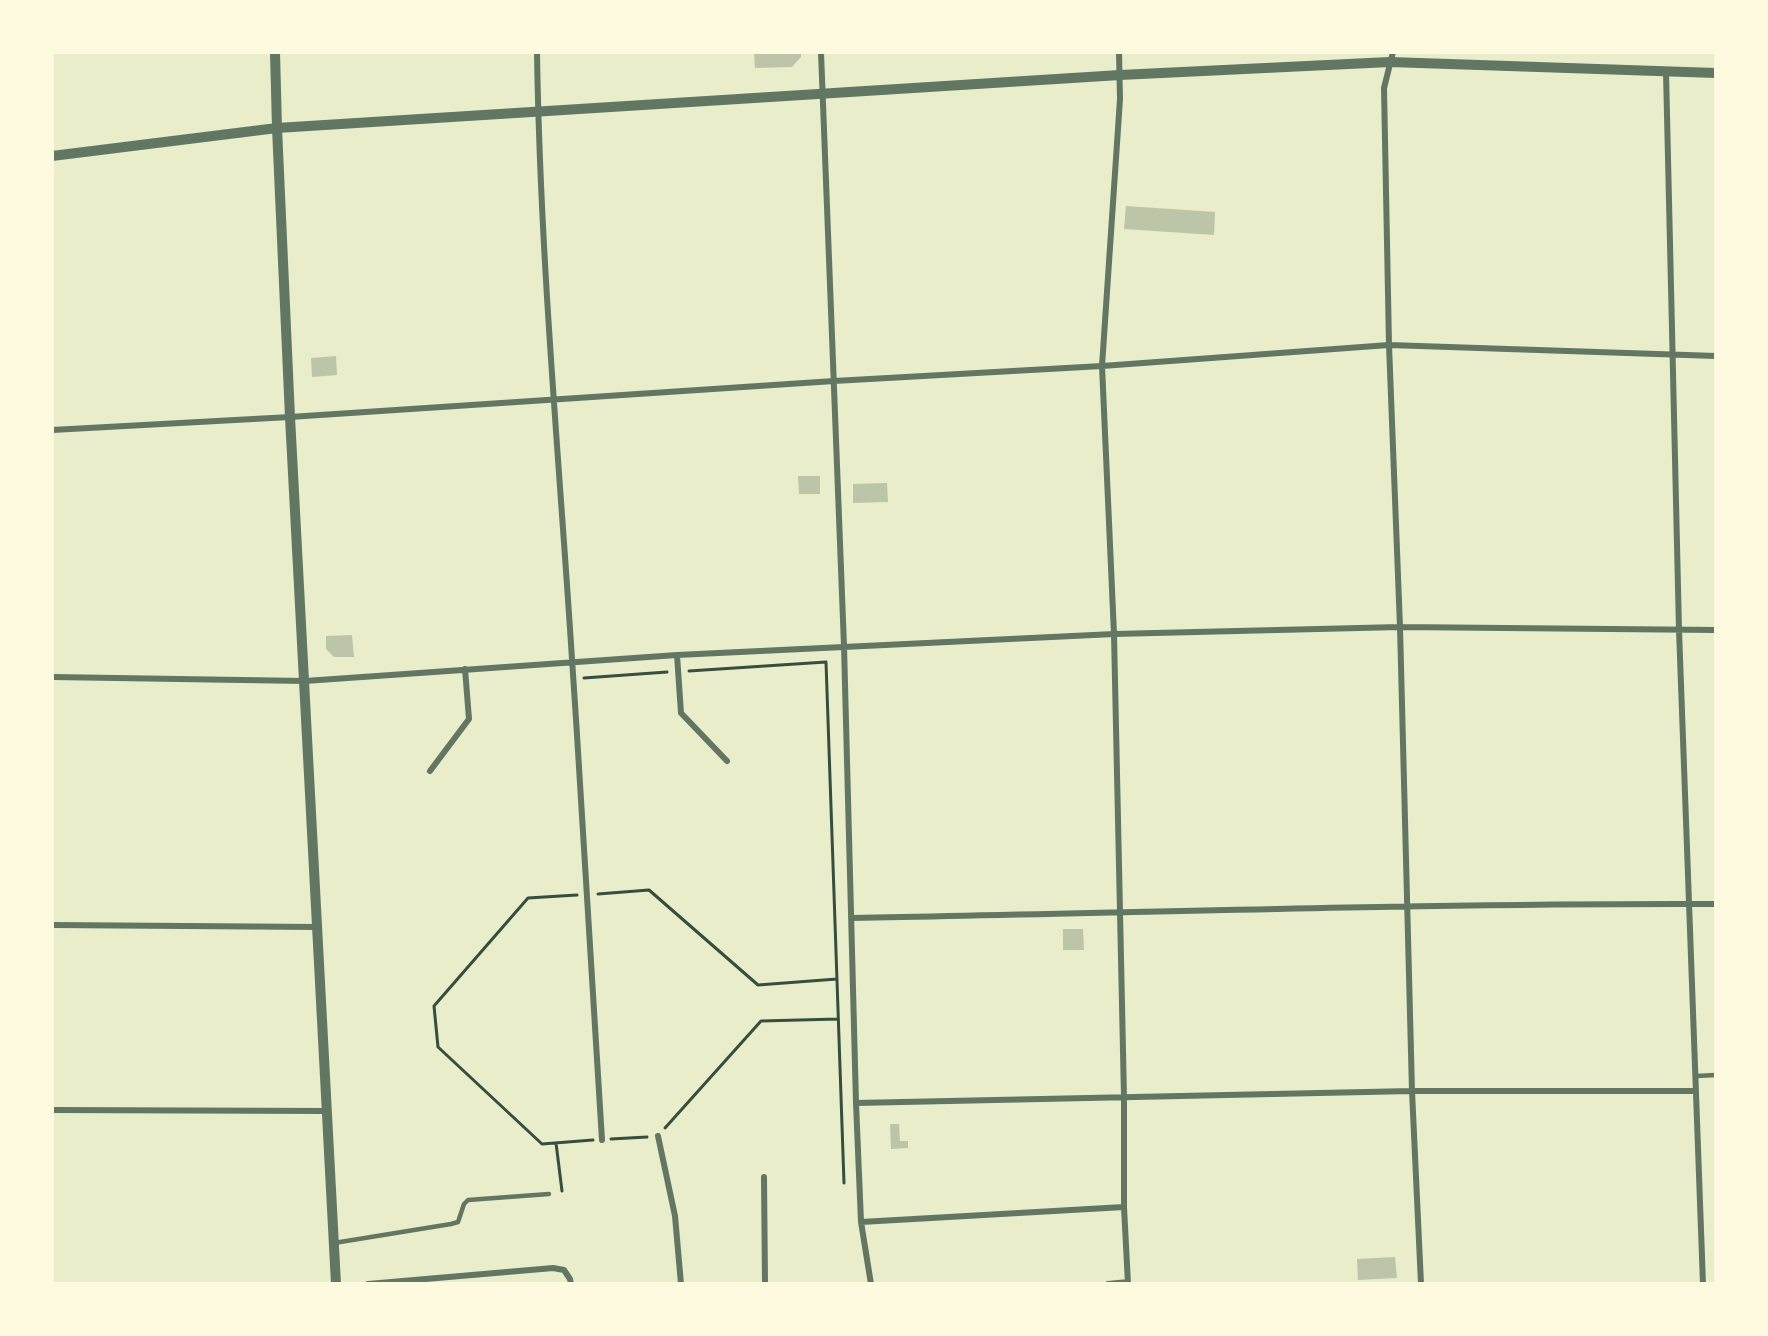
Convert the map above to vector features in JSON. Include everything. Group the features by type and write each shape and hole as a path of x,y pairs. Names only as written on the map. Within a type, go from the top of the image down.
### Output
{"street":[{"path":"275,52 290,417 306,681 336,1284"},
{"path":"537,52 537,111 554,399 573,662 602,1140"},
{"path":"821,52 844,646 856,1103 861,1222 871,1284"},
{"path":"1108,1284 1128,1283 1124,1207 1124,1097 1114,634 1102,366 1120,99 1119,52"},
{"path":"52,156 277,128 1392,57 1716,73"},
{"path":"1392,57 1384,88 1389,345 1400,627 1412,1091 1421,1284"},
{"path":"1666,72 1679,630 1703,1284"},
{"path":"52,430 1102,366 1389,345 1716,356"},
{"path":"52,677 306,681 677,655 1114,634 1400,627 1716,630"},
{"path":"677,655 681,713 727,761"},
{"path":"430,771 469,719 465,669"},
{"path":"852,918 1119,914 1407,905 1716,904"},
{"path":"52,925 317,927"},
{"path":"856,1103 1412,1091 1696,1091"},
{"path":"52,1110 327,1111"},
{"path":"658,1136 675,1216 681,1284"},
{"path":"764,1178 765,1284"},
{"path":"861,1222 1124,1207"},
{"path":"368,1284 553,1268 564,1270 571,1284"}],"lane":[{"path":"1696,1076 1716,1075"},
{"path":"333,1243 458,1222 464,1204 468,1200 549,1194"}],"path":[{"path":"573,679 826,662 844,1183"},
{"path":"837,979 758,985 649,890 586,894 528,898 434,1006 438,1047 542,1144 658,1136 761,1021 838,1019"},
{"path":"556,1143 562,1191"}],"building":[{"path":"754,52 801,52 801,57 792,67 755,68"},
{"path":"1126,206 1215,212 1214,235 1124,229"},
{"path":"336,356 337,375 312,377 311,358"},
{"path":"798,476 820,476 820,494 799,494"},
{"path":"887,483 888,502 853,503 853,484"},
{"path":"352,635 354,657 334,657 326,649 326,636"},
{"path":"1063,929 1083,929 1084,950 1063,950"},
{"path":"890,1124 899,1124 900,1141 908,1141 908,1148 891,1149"},
{"path":"1395,1257 1397,1278 1358,1280 1357,1259"}]}
